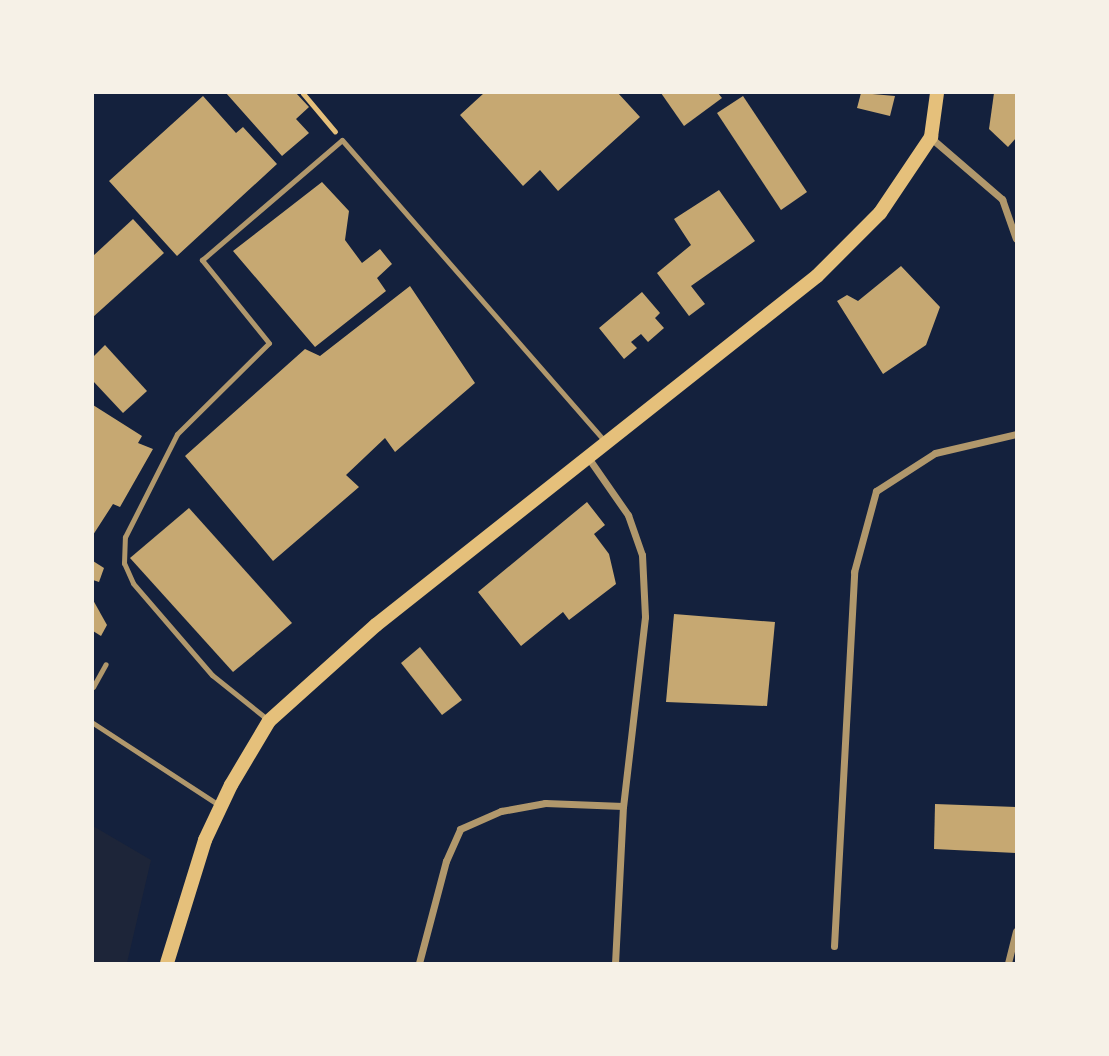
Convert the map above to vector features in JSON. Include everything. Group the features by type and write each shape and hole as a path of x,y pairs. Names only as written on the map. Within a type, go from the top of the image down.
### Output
{"main road":[{"path":"167,963 205,839 269,721 376,625 586,456 817,276 880,213 931,138 937,93"}],"street":[{"path":"931,138 1002,200 1016,239"},
{"path":"834,946 854,572 876,491 935,453 1016,434"},
{"path":"586,456 628,515 642,555 645,617 623,806 615,963"},
{"path":"419,963 446,861 460,829 501,811 545,803 623,806"},
{"path":"1008,963 1016,931"}],"lane":[{"path":"269,721 212,675 133,583 124,562 125,537 177,434 269,343 202,260 342,140 605,441"},
{"path":"93,687 106,664"},
{"path":"93,723 220,807"}],"path":[{"path":"303,93 342,140"}],"shaded area":[{"path":"93,826 151,860 127,963 93,963"}],"building":[{"path":"226,93 296,93 309,107 296,119 309,133 282,156"},
{"path":"484,93 618,93 640,117 558,191 540,170 523,186 460,115"},
{"path":"661,93 718,93 722,98 684,126"},
{"path":"861,93 895,96 890,116 857,108"},
{"path":"994,93 1016,93 1016,138 1008,147 989,129"},
{"path":"203,96 236,133 243,127 277,164 177,256 109,181"},
{"path":"743,96 807,192 781,210 717,113"},
{"path":"322,182 349,211 345,240 362,263 380,249 392,264 377,278 386,291 315,347 233,251"},
{"path":"719,190 755,241 691,286 705,304 689,316 657,273 691,245 674,219"},
{"path":"133,219 164,253 93,317 93,256"},
{"path":"901,266 940,307 926,345 883,374 837,301 847,295 858,301"},
{"path":"410,286 475,383 395,452 385,438 346,475 359,487 273,561 185,456 305,349 320,356"},
{"path":"642,292 660,313 655,318 664,328 648,342 641,334 631,342 637,348 624,359 599,328"},
{"path":"105,345 147,391 123,413 93,381 93,357"},
{"path":"93,405 142,436 138,443 153,449 120,507 113,504 93,535"},
{"path":"587,502 605,525 594,534 609,554 616,584 569,620 563,612 521,646 478,592"},
{"path":"189,508 292,623 233,672 130,558"},
{"path":"93,561 104,568 99,582 93,580"},
{"path":"93,600 107,625 101,636 93,631"},
{"path":"674,614 775,622 767,706 666,702"},
{"path":"420,647 462,700 442,715 401,663"},
{"path":"935,804 1016,807 1016,853 934,849"}]}
